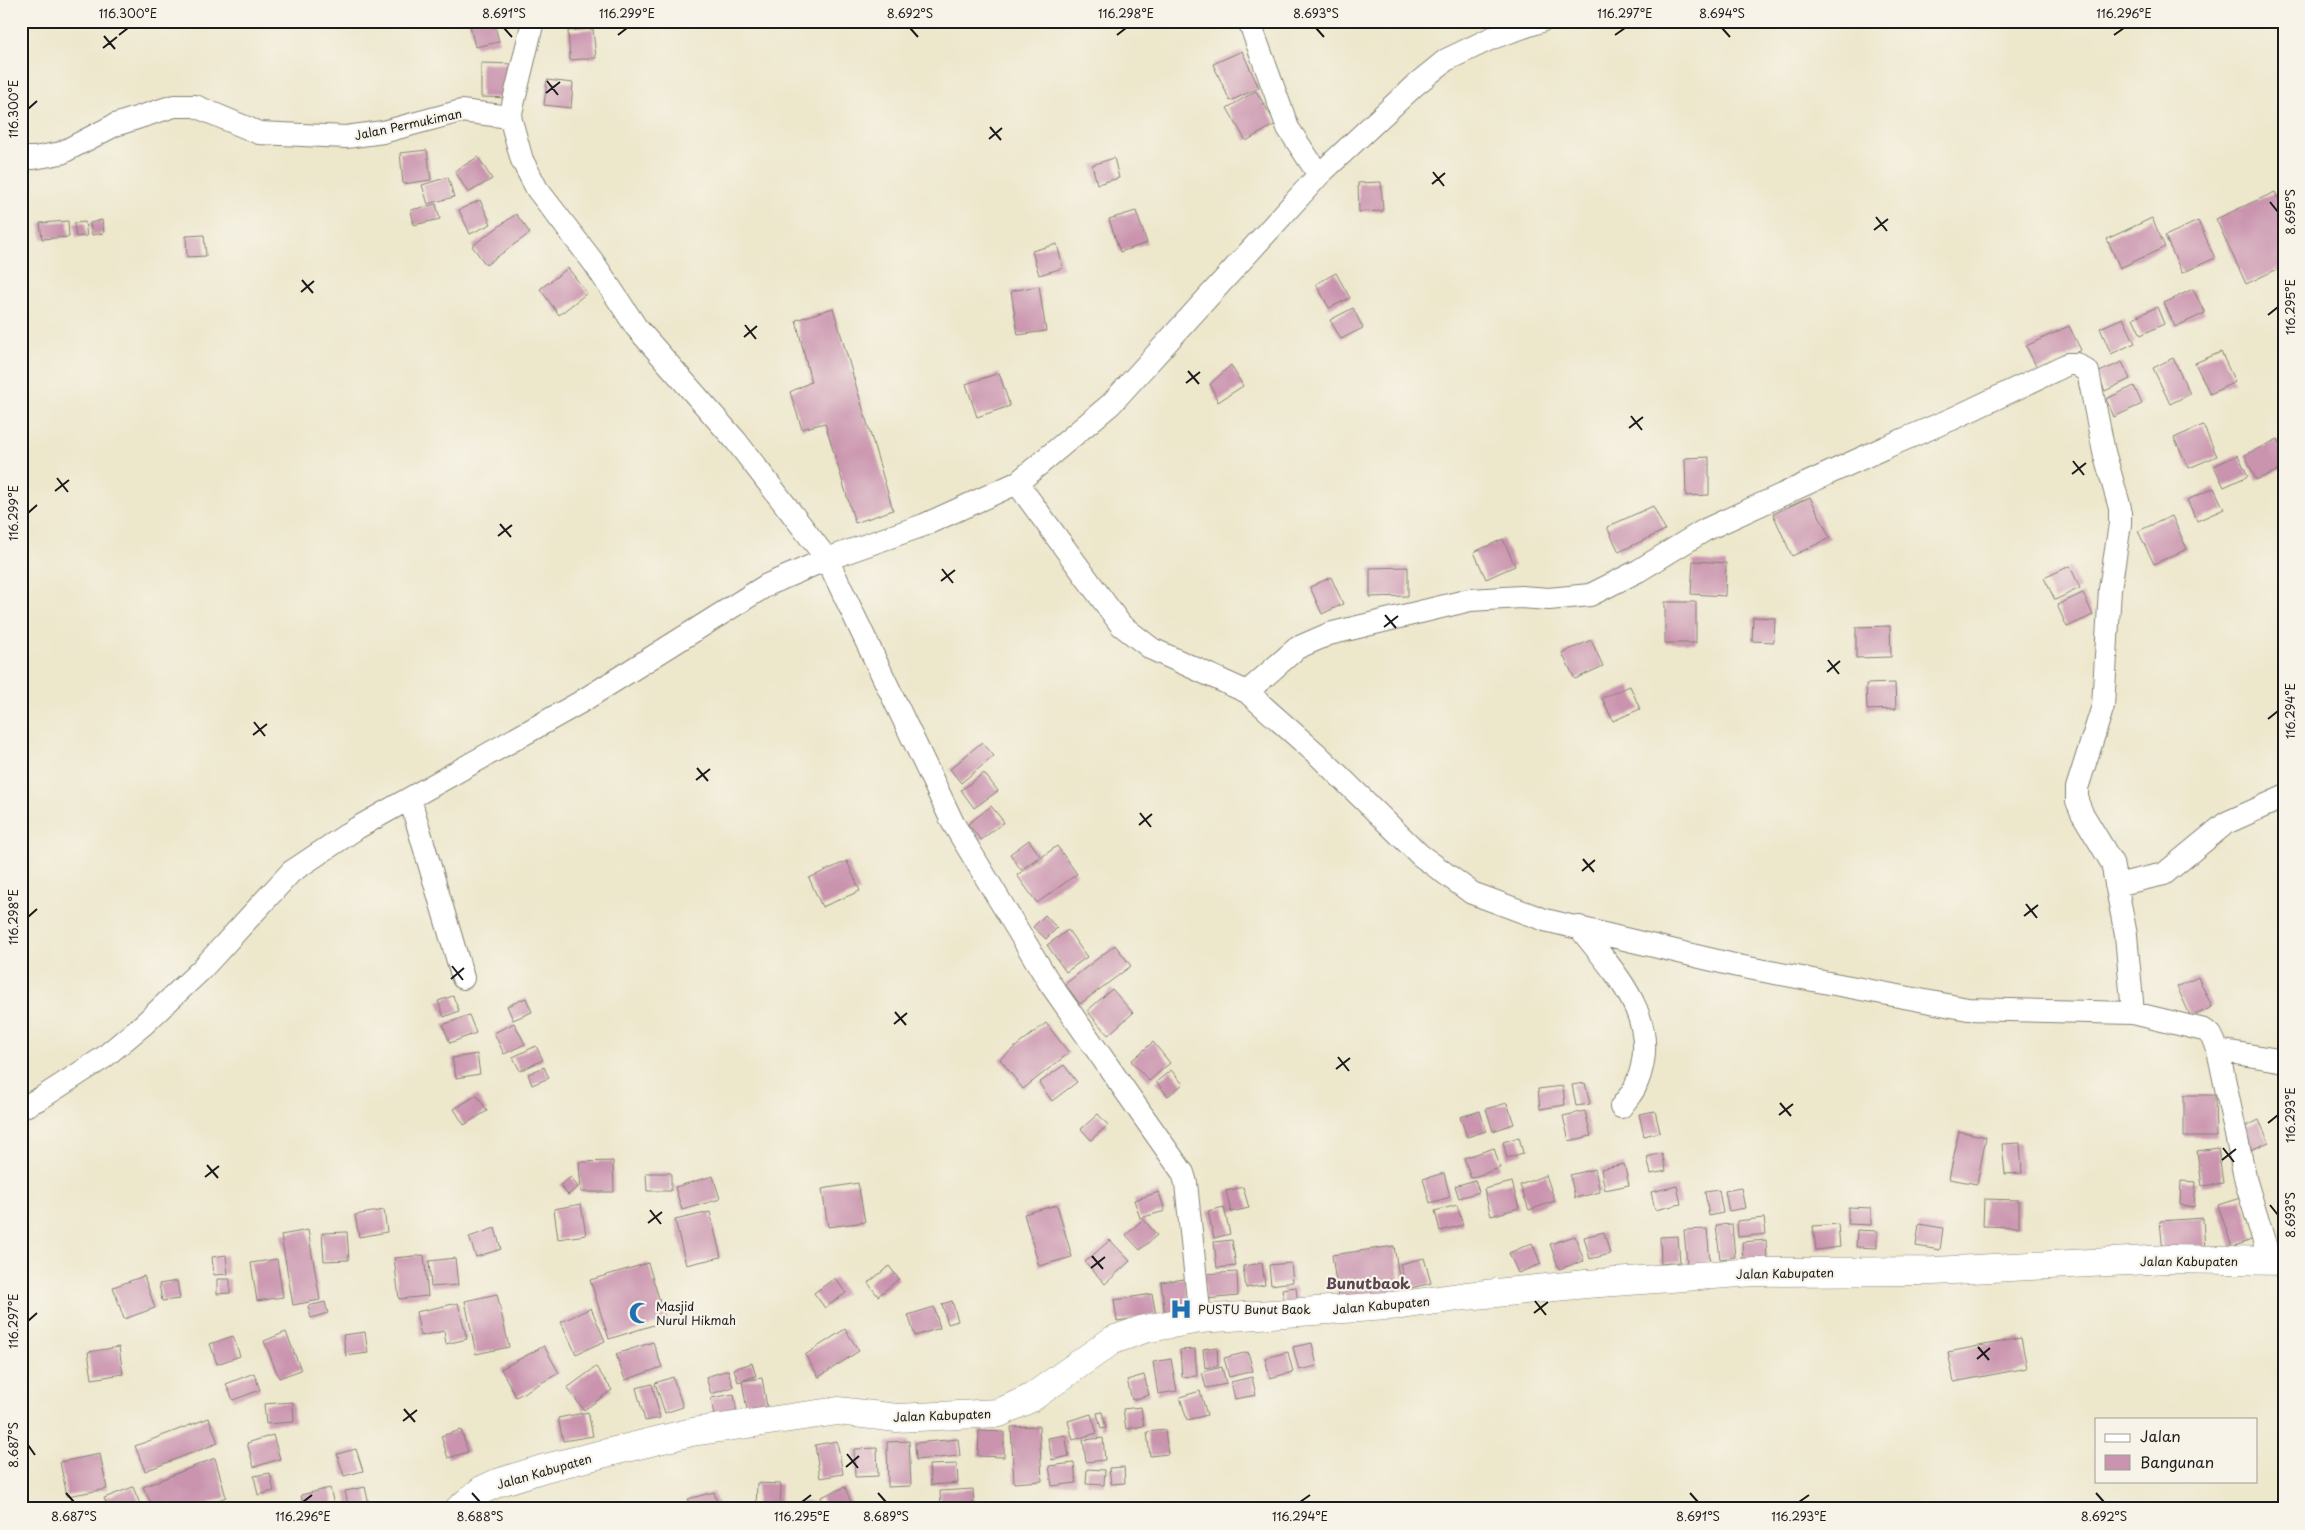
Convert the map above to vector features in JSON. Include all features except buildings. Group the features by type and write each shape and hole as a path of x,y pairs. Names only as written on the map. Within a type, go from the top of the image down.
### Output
{"street":[{"path":"533,21 510,117 522,160 548,206 594,263 636,327 736,441 827,559 953,824 1049,982 1183,1173 1186,1183 1200,1319"},
{"path":"1249,21 1288,128 1319,175"},
{"path":"21,1108 41,1098 103,1058 144,1024 201,970 291,872 357,828 579,704 768,585 827,559 924,525 1017,483 1111,404 1319,175 1414,86 1446,60 1492,38 1541,21"},
{"name":"Jalan Permukiman","path":"21,158 34,158 61,153 115,125 174,106 195,106 259,133 346,137 383,132 461,111 510,117"},
{"path":"1247,692 1296,648 1328,634 1470,600 1521,597 1549,599 1590,595 1638,571 1705,530 1886,447 1952,419 2068,364 2076,364 2088,372 2104,452 2120,508 2120,524 2110,589 2102,706 2077,788 2077,801 2082,813 2108,853 2116,885 2130,962 2134,1013"},
{"path":"1017,483 1121,626 1152,649 1247,692 1318,755 1420,855 1472,893 1545,920 1738,966 1968,1008 2134,1013 2204,1030 2211,1035 2218,1050 2246,1182 2277,1261"},
{"path":"2116,885 2164,874 2226,823 2284,796"},
{"path":"410,799 463,978"},
{"path":"1579,927 1631,995 1644,1030 1644,1061 1636,1086 1621,1107"},
{"path":"2218,1050 2284,1061"},
{"name":"Jalan Kabupaten","path":"459,1509 482,1490 497,1482 544,1468 692,1432 838,1411 897,1418 999,1413 1031,1398 1113,1340 1126,1334 1200,1319 1402,1305 1466,1296 1586,1284 1755,1272 1934,1271 2169,1259 2277,1261"}],"place":[{"name":"PUSTU Bunut Baok","path":"1181,1309"},
{"name":"Masjid Nurul Hikmah","path":"640,1313"}],"district":[{"name":"Bunutbaok","path":"1368,1282"}]}
